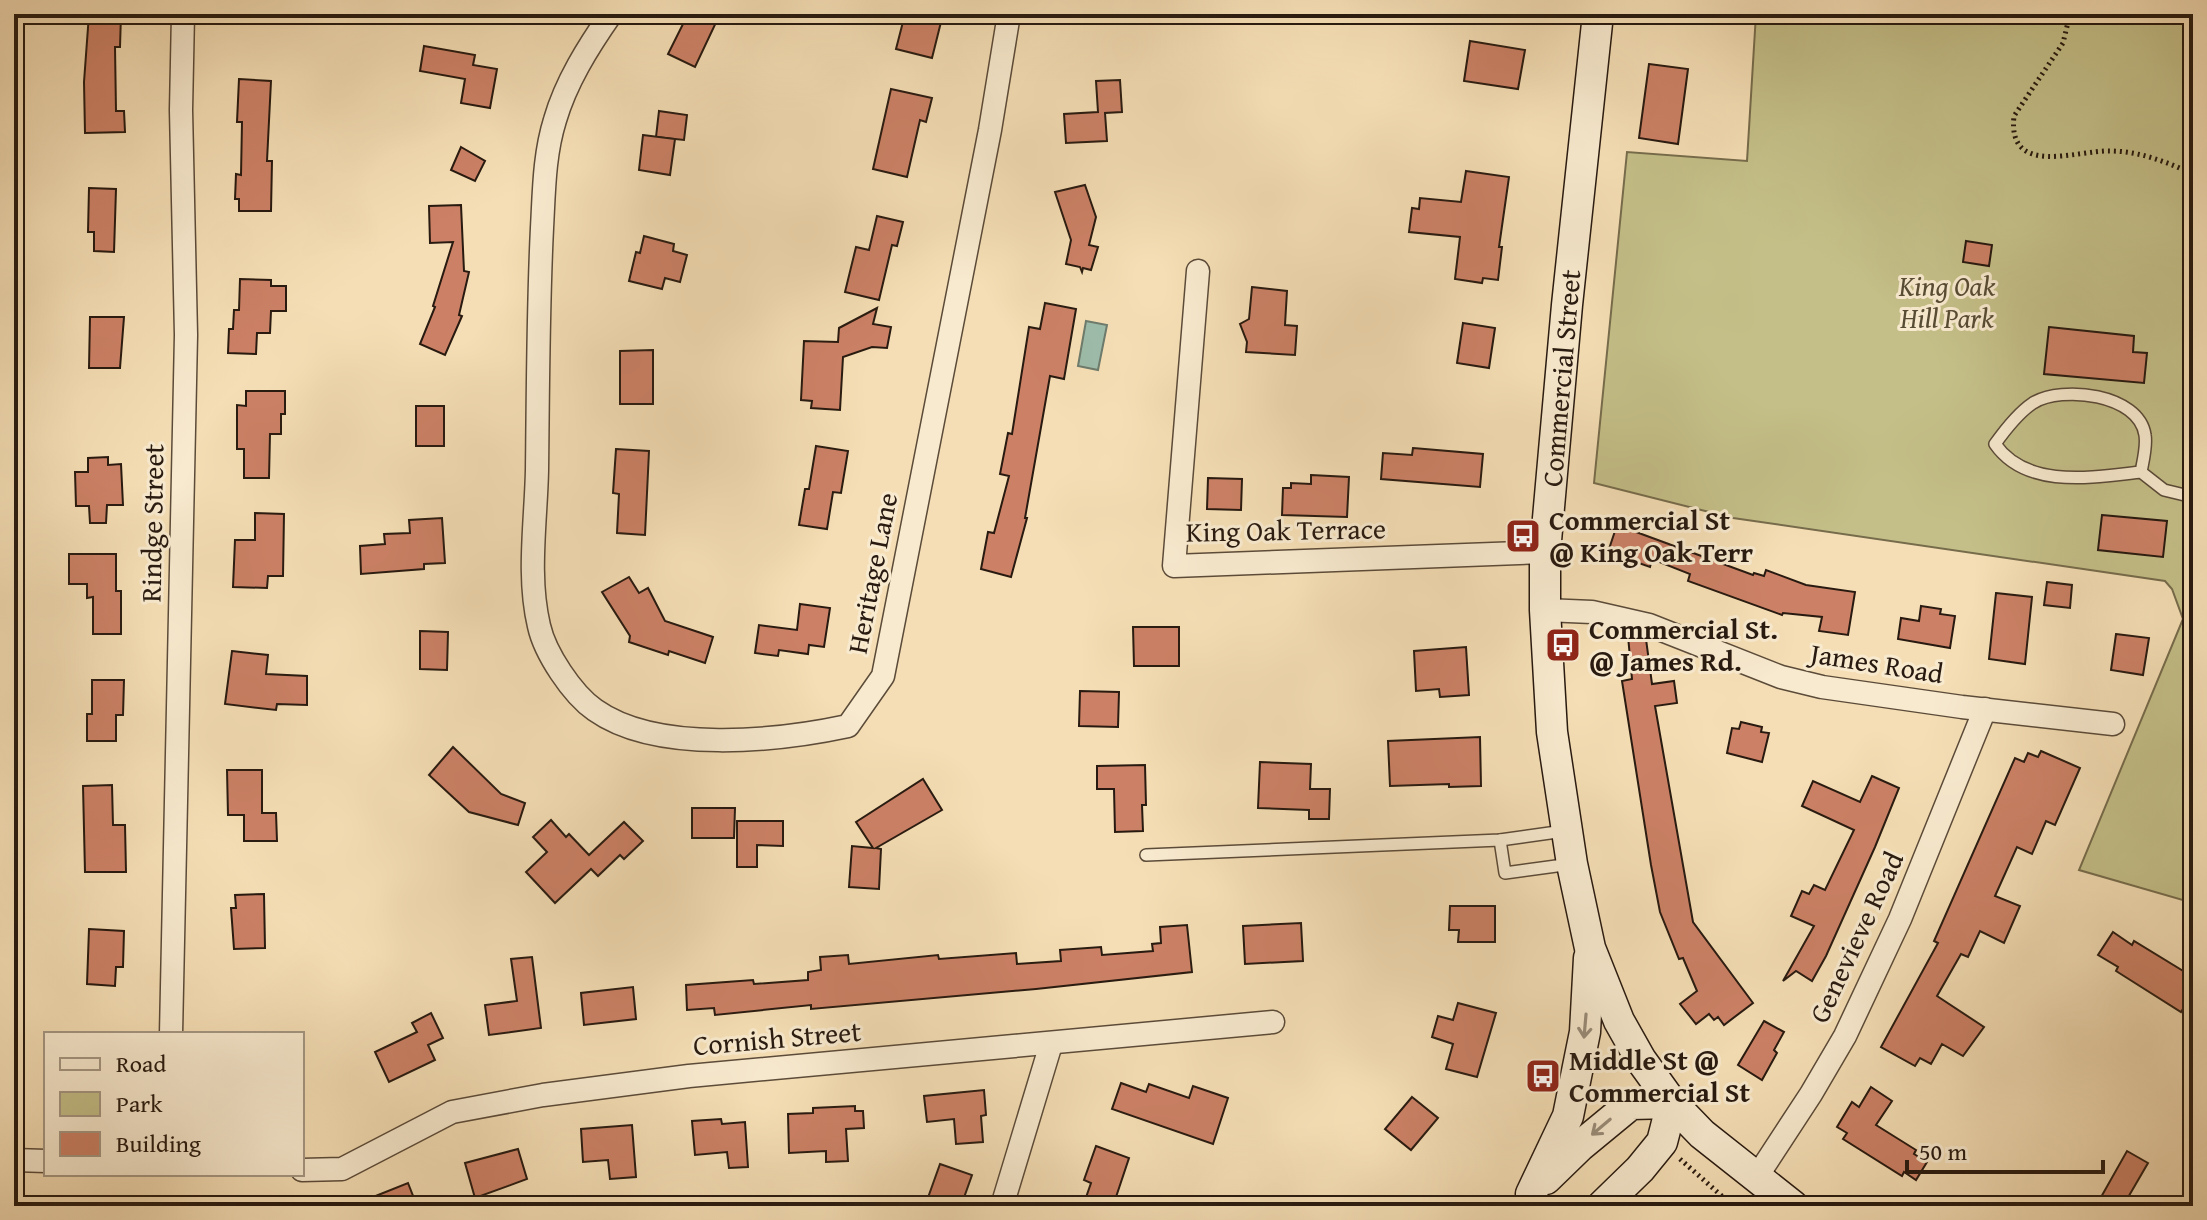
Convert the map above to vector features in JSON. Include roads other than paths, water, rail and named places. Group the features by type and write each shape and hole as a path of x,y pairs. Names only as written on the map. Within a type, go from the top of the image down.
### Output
{"main road":[{"name":"Commercial Street","path":"1598,14 1545,552 1552,732 1572,864 1590,948 1619,1021 1641,1060 1672,1103 1702,1134 1793,1206"},
{"path":"1527,1200 1568,1116 1585,1032 1590,948"},
{"path":"1527,1200 1580,1146 1631,1104 1672,1103 1662,1142 1640,1169 1602,1206"}],"street":[{"name":"Rindge Street","path":"171,1032 186,335 181,110 183,14"},
{"name":"Heritage Lane","path":"611,14 565,92 546,156 540,264 533,579 539,628 559,671 594,710 633,729 713,742 804,735 848,726 883,676 987,145 1009,14"},
{"name":"King Oak Terrace","path":"1198,271 1174,566 1545,552"},
{"name":"James Road","path":"1545,610 1592,612 1649,625 1781,677 1822,687 2113,724"},
{"name":"Genevieve Road","path":"1756,1178 1845,1036 1907,904 1985,709"},
{"name":"Cornish Street","path":"304,1170 342,1169 452,1112 543,1095 689,1076 1273,1022"},
{"path":"1002,1206 1051,1044"},
{"path":"14,1160 44,1161"}],"lane":[{"path":"2141,472 2145,435 2140,422 2117,402 2105,398 2063,394 2047,397 2031,404 2005,429 1995,444 2007,458 2019,465 2063,477 2095,478 2141,472 2164,490 2193,497"},
{"path":"1146,855 1500,840 1569,830"},
{"path":"1500,840 1505,873 1572,864"}],"place":[{"name":"Commercial St @ King Oak Terr","path":"1523,536"},
{"name":"Commercial St. @ James Rd.","path":"1563,645"},
{"name":"Middle St @ Commercial St","path":"1543,1076"}],"park label":[{"name":"King Oak Hill Park","path":"1947,302"}]}
